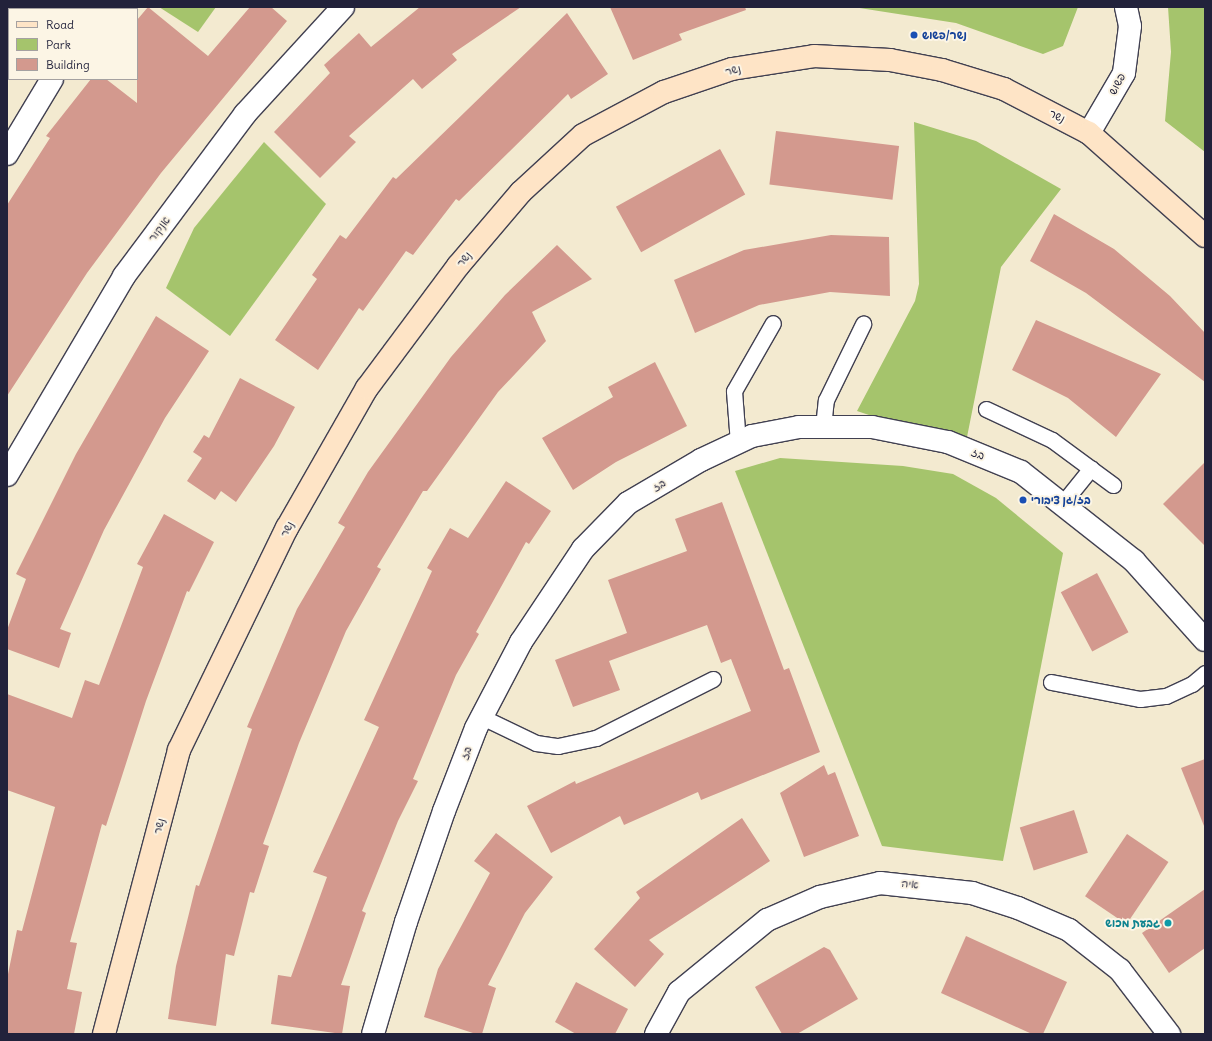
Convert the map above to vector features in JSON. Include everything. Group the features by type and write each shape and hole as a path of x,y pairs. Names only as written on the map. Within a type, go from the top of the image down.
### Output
{"street":[{"name":"אנקור","path":"8,470 124,276 245,114 344,7"},
{"name":"פשוש","path":"1089,133 1124,73 1130,26 1126,7"},
{"name":"נשר","path":"104,1034 179,750 287,528 367,388 458,266 521,192 583,135 664,92 732,70 814,56 890,60 942,70 1004,89 1089,133 1205,236"},
{"path":"7,154 51,80"},
{"name":"בז","path":"373,1034 406,922 482,718 521,642 583,549 628,503 752,436 799,427 872,427 948,442 1021,472 1134,561 1205,640"},
{"name":"איה","path":"656,1034 679,992 767,920 820,897 880,883 972,893 1018,908 1069,930 1120,970 1169,1034"}],"lane":[{"path":"738,443 734,391 773,323"},
{"path":"823,427 826,400 863,324"},
{"path":"986,409 1052,440 1113,485"},
{"path":"1062,504 1091,468"},
{"path":"1051,682 1140,699 1166,696 1192,684 1205,673"},
{"path":"482,718 536,743 558,746 596,738 713,679"}],"green space":[{"path":"159,7 216,7 198,32"},
{"path":"853,7 1078,7 1063,46 1043,54 956,23"},
{"path":"1168,7 1205,7 1205,152 1165,121 1171,52"},
{"path":"914,122 976,141 1061,189 1001,267 965,447 857,411 915,301 919,284"},
{"path":"264,142 326,204 230,336 166,288 194,228"},
{"path":"780,458 903,466 953,474 996,498 1063,553 1003,861 882,846 735,471"}],"building":[{"path":"148,7 208,56 250,7 271,7 287,21 161,173 87,273 7,396 7,205 50,138 46,136 90,80 107,80 137,103 138,19"},
{"path":"420,7 521,7 452,54 457,60 422,89 413,79 349,136 356,142 320,178 274,132 330,73 324,65 359,33 371,47"},
{"path":"610,7 745,7 746,10 679,34 682,40 633,60"},
{"path":"567,13 608,74 571,99 568,94 459,201 456,199 413,255 406,251 363,311 359,308 318,370 275,340 317,279 312,275 340,235 346,239 393,177 396,179"},
{"path":"776,131 899,146 892,200 769,185"},
{"path":"720,149 745,194 641,252 616,207"},
{"path":"1054,214 1114,249 1170,296 1205,333 1205,382 1086,293 1030,261"},
{"path":"831,235 889,237 890,296 830,292 759,305 695,333 674,280 744,250"},
{"path":"557,245 592,279 532,312 546,341 498,392 427,491 423,491 377,567 381,569 346,631 299,743 263,844 269,846 254,893 250,892 234,956 226,954 216,1026 168,1019 176,966 196,885 199,886 252,729 247,727 297,609 345,527 338,523 368,472 451,357 505,295"},
{"path":"156,316 209,351 165,418 104,530 60,629 71,633 59,668 7,649 7,630 26,579 16,574 76,454"},
{"path":"1036,320 1161,374 1116,437 1068,398 1012,370"},
{"path":"655,362 687,426 616,462 573,490 542,438 613,397 608,387"},
{"path":"240,378 295,407 274,446 236,502 221,491 215,500 187,481 202,458 193,452 204,435 209,438"},
{"path":"1205,462 1205,546 1163,504"},
{"path":"506,481 551,511 529,544 526,542 476,632 479,634 456,675 413,779 418,781 398,821 362,911 366,913 341,985 350,986 342,1034 271,1024 278,975 291,977 327,877 313,872 379,727 364,720 432,571 427,568 450,528 468,538"},
{"path":"722,502 784,670 789,668 820,752 701,800 698,792 624,825 620,816 551,853 527,806 575,781 576,784 751,711 731,659 721,663 707,625 609,661 620,690 573,707 555,660 627,633 608,580 687,551 675,519"},
{"path":"164,514 214,542 189,592 187,591 146,701 106,826 102,824 70,942 77,943 67,989 82,992 74,1034 7,1034 7,979 17,930 22,931 55,807 7,790 7,694 72,718 85,680 99,685 143,567 137,564"},
{"path":"1097,573 1128,632 1092,651 1061,592"},
{"path":"1205,759 1205,826 1204,826 1181,768"},
{"path":"824,765 828,775 835,772 859,836 804,857 780,793"},
{"path":"1074,810 1088,853 1034,870 1020,828"},
{"path":"742,818 770,861 649,940 664,954 635,987 594,949 640,898 636,892"},
{"path":"496,833 553,877 525,913 488,985 496,988 482,1034 476,1034 424,1017 438,969 490,873 474,861"},
{"path":"1127,834 1168,862 1127,924 1085,896"},
{"path":"1205,889 1205,948 1169,973 1142,933"},
{"path":"966,936 1067,982 1043,1034 1032,1034 941,993"},
{"path":"824,947 830,950 858,999 797,1034 782,1034 755,987"},
{"path":"576,982 628,1009 615,1034 576,1034 555,1022"}],"place":[{"name":"נשר/פשוש","path":"914,35"},
{"name":"בז/גן ציבורי","path":"1023,500"},
{"name":"גבעת מכוש","path":"1168,923"}]}
